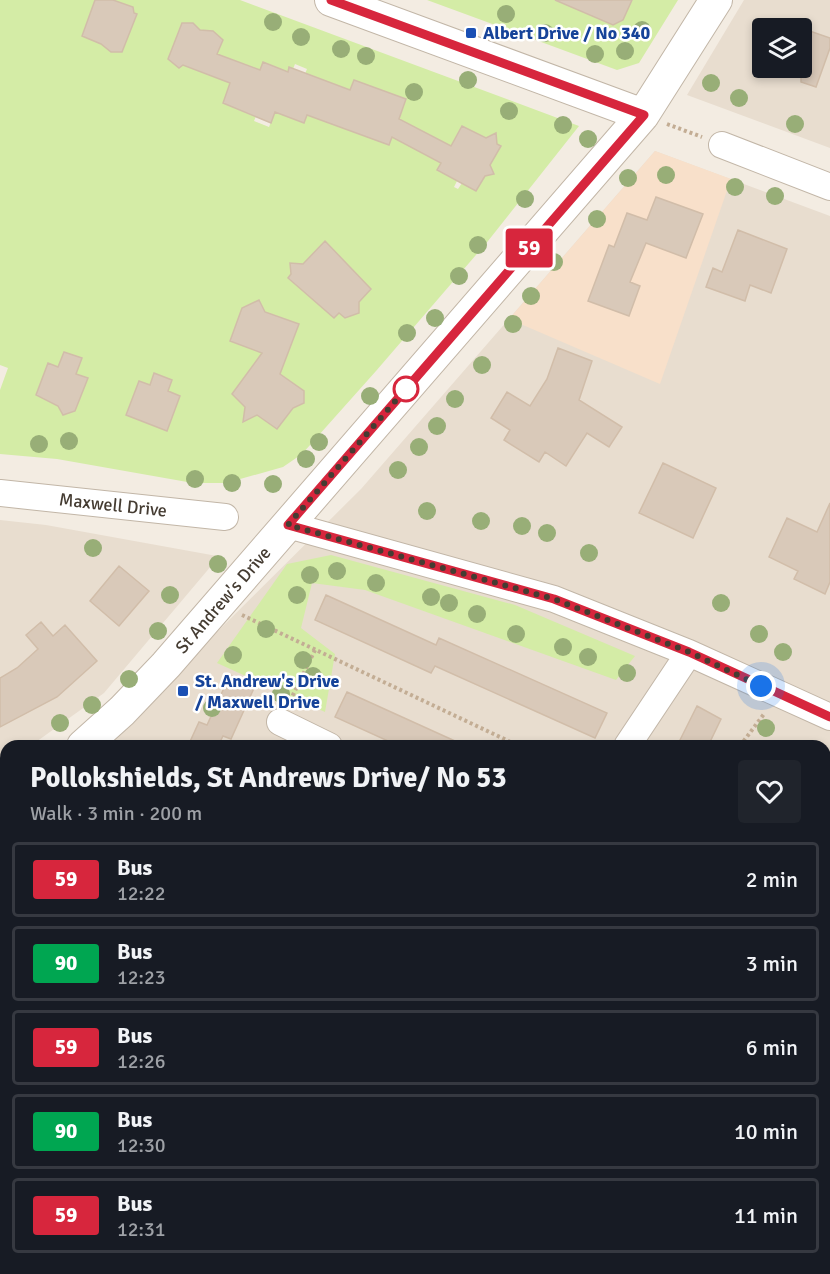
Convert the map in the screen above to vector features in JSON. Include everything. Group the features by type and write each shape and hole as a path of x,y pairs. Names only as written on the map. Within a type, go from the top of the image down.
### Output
{"street":[{"path":"331,0 644,115"},
{"name":"St Andrew's Drive","path":"90,740 122,711 166,665 644,115 716,0"},
{"path":"722,145 830,187"},
{"name":"Maxwell Drive","path":"0,493 225,517"},
{"path":"288,525 554,599 689,652 830,717"},
{"path":"631,740 689,652"},
{"path":"280,722 317,740"}],"path":[{"path":"644,115 722,145"},
{"path":"219,604 506,740"},
{"path":"280,722 315,650"},
{"path":"744,740 779,694"}],"shaded area":[{"path":"744,0 830,0 830,148 687,95"},
{"path":"655,151 830,216 830,740 108,740 361,489"},
{"path":"655,151 731,179 660,384 509,319"},
{"path":"0,520 46,525 217,556 217,559 104,693 39,740 0,740"}],"green space":[{"path":"0,0 240,0 579,126 488,241 376,371 302,454 283,467 226,483 193,483 57,459 0,454 0,390 8,368 0,365","holes":["295,64 307,69 305,74 275,112 269,127 254,121 260,106 244,112 223,103 231,81 287,74 289,67 293,69","462,126 500,147 490,165 492,170 485,176 476,191 462,183 458,189 454,187 457,181 441,163 420,152 425,133 451,146","259,300 267,316 265,330 271,314 298,324 286,358 230,341 242,308"]},
{"path":"427,0 678,0 639,63 617,70"},
{"path":"331,555 515,605 635,656 616,680 365,590 312,583 301,628 335,654 325,712 217,663 287,564"}],"building":[{"path":"95,0 113,0 133,7 134,13 137,14 122,52 111,52 101,44 82,36"},
{"path":"555,0 632,0 623,20 613,25"},
{"path":"182,23 193,23 200,30 213,31 223,40 217,54 260,70 263,62 288,72 289,67 350,90 354,80 406,99 399,119 451,146 462,126 486,138 496,133 497,144 501,146 490,165 494,174 485,176 476,191 437,170 441,163 392,137 389,145 307,115 304,123 275,112 271,123 223,103 230,83 183,65 179,68 168,59"},
{"path":"812,32 830,38 830,48 816,87 801,82 801,78 812,78"},
{"path":"656,197 703,214 686,258 646,243 630,282 640,286 629,316 588,301 609,245 614,247 627,213 647,220"},
{"path":"738,230 787,249 771,293 750,285 745,301 706,287 713,268 722,272"},
{"path":"325,241 371,289 359,302 359,313 345,318 339,313 334,318 288,278 291,274 290,263 303,264"},
{"path":"259,300 265,312 299,324 280,374 304,391 304,403 293,408 277,429 257,415 243,422 245,407 232,394 262,353 230,341 242,308"},
{"path":"558,348 592,361 579,400 622,427 609,447 587,433 566,466 545,452 539,462 504,440 510,430 491,418 507,392 530,406 547,379"},
{"path":"64,352 82,358 76,374 88,378 75,411 63,415 58,406 36,395 48,363 58,367"},
{"path":"154,373 172,380 168,391 180,396 167,431 126,415 139,381 150,385"},
{"path":"663,463 716,488 693,538 639,513"},
{"path":"830,503 830,582 825,594 794,579 798,571 769,557 787,518 817,532"},
{"path":"119,566 149,591 119,626 90,601"},
{"path":"326,595 436,645 439,638 607,713 595,738 435,666 431,673 315,620"},
{"path":"41,622 53,636 65,625 97,661 57,697 0,727 0,678 17,668 38,649 26,635"},
{"path":"230,675 255,686 231,739 223,736 221,740 191,740 199,722 207,725"},
{"path":"347,692 453,740 386,740 335,717"},
{"path":"697,706 721,719 711,740 680,740"}],"bus line":[{"name":"59","path":"331,0 644,115 288,525 554,599 689,652 830,717"}],"place":[{"name":"Albert Drive / No 340","path":"471,33"},
{"name":"St. Andrew's Drive / Maxwell Drive","path":"183,691"}],"route":[{"path":"406,389 411,383 288,525 554,599 689,652 761,686"}]}
